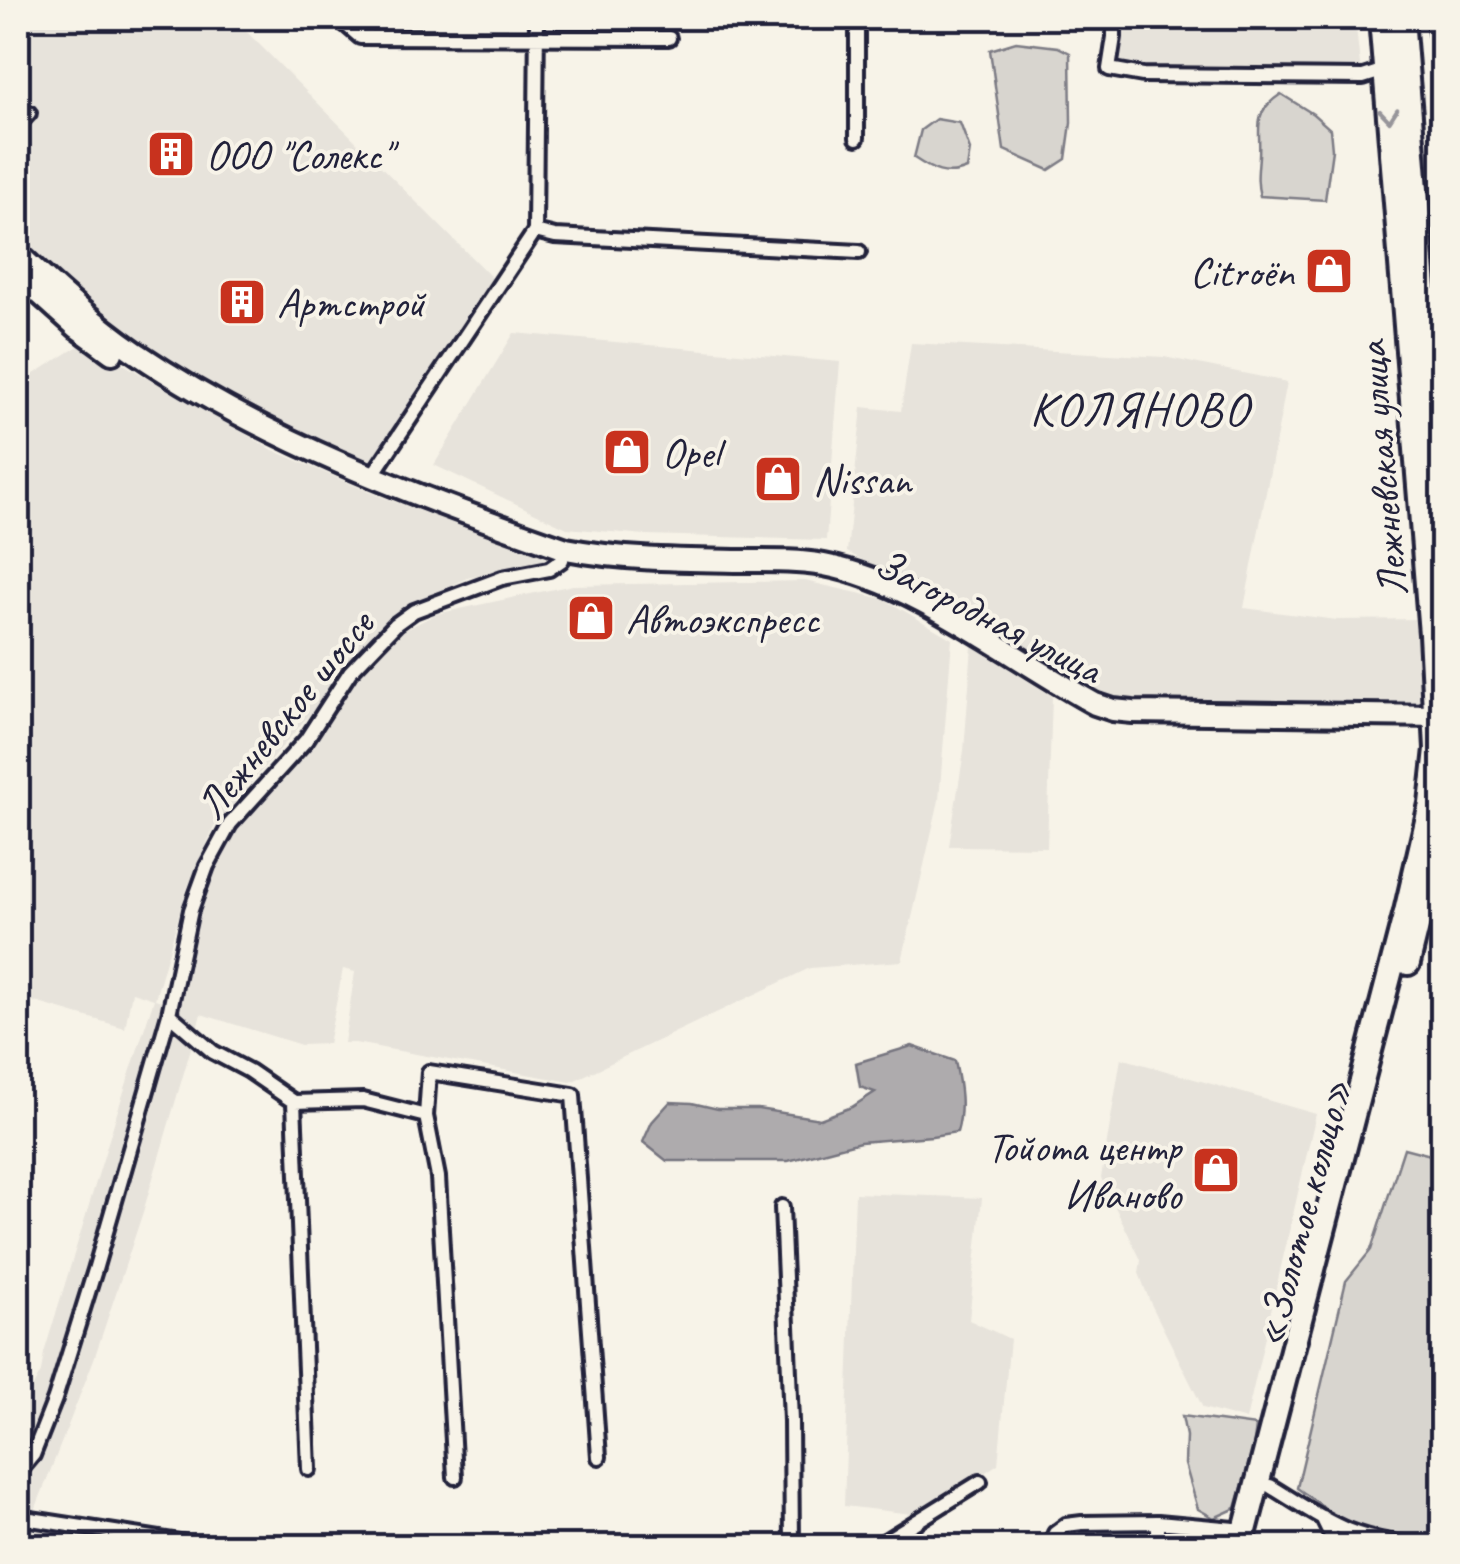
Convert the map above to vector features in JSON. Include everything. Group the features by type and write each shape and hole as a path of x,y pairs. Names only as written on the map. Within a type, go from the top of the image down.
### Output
{"highway":[{"name":"Лежневская улица","path":"1381,18 1439,722 1424,911"},
{"name":"Лежневская улица","path":"1402,18 1442,508"},
{"path":"1424,911 1442,826"},
{"name":"«Золотое кольцо»","path":"1247,1541 1270,1486 1375,1078 1424,911"},
{"name":"«Золотое кольцо»","path":"1247,1541 1424,911"}],"main road":[{"path":"18,254 90,320 187,386 294,442 564,554"},
{"path":"18,274 78,328 119,358 258,439 374,490 564,554"},
{"name":"Загородная улица","path":"564,554 821,564 868,576 952,619 1075,694 1113,710 1439,722"}],"street":[{"path":"338,18 360,37 669,38"},
{"path":"372,476 535,231 537,18"},
{"path":"857,18 857,138"},
{"path":"1114,18 1109,69 1143,75 1345,77 1363,77 1386,70"},
{"path":"1433,18 1442,62"},
{"path":"18,125 28,113"},
{"path":"535,231 555,236 860,252"},
{"name":"Лежневское шоссе","path":"18,1472 33,1455 55,1399 169,1014 191,910 230,824 306,740 350,672 396,624 414,611 502,578 549,570 564,554"},
{"path":"169,1014 213,1052 250,1071 294,1102 364,1100 426,1116"},
{"path":"454,1477 438,1177 426,1116 429,1072 573,1095 599,1458"},
{"path":"294,1102 309,1469"},
{"path":"782,1207 792,1546"},
{"path":"877,1546 980,1482"},
{"path":"1270,1486 1348,1530 1385,1540 1442,1546"},
{"path":"18,1516 205,1546"},
{"path":"1322,1518 1336,1546"},
{"path":"1158,1522 1158,1546"},
{"path":"1051,1546 1055,1533 1066,1524 1158,1522 1247,1541"}],"shaded area":[{"path":"18,18 233,18 496,282 368,468 248,410 167,363 89,310 18,246"},
{"path":"1117,18 1355,18 1361,74 1115,67"},
{"path":"1016,42 1058,47 1070,53 1071,123 1066,159 1049,170 1004,150 990,50"},
{"path":"1281,94 1330,129 1332,150 1325,200 1260,196 1261,114"},
{"path":"936,119 960,123 970,150 967,169 939,171 914,158 921,130"},
{"path":"514,333 840,362 826,540 645,535 567,528 434,465"},
{"path":"85,342 273,450 374,494 545,557 545,565 467,578 404,610 349,660 337,682 214,827 186,891 155,999 174,1005 209,871 238,826 293,765 353,680 392,637 436,614 573,585 805,581 884,599 952,639 939,800 902,961 810,968 571,1082 344,1043 355,972 343,969 328,1044 301,1045 201,1014 143,1212 94,1359 28,1528 18,1525 18,1414 41,1372 154,999 132,992 125,1028 18,997 18,384"},
{"path":"911,343 1164,357 1287,382 1244,608 1337,620 1423,619 1431,710 1124,706 847,552 862,407 901,411"},
{"path":"972,646 1052,696 1047,847 949,846 964,751"},
{"path":"912,1046 955,1061 961,1105 957,1132 860,1142 788,1161 667,1161 643,1142 652,1122 670,1102 820,1119 852,1107 875,1092 860,1087 856,1063"},
{"path":"1121,1058 1316,1114 1246,1420 1203,1408 1150,1302 1139,1273 1141,1260 1101,1178"},
{"path":"1404,1148 1442,1158 1442,1546 1329,1546 1335,1531 1324,1507 1297,1488 1346,1281 1371,1250"},
{"path":"855,1193 982,1198 969,1320 1010,1339 998,1464 920,1515 844,1506"},
{"path":"1182,1416 1256,1426 1236,1508 1214,1518 1198,1509 1185,1464"}],"place":[{"name":"ООО \"Солекс\"","path":"171,154"},
{"name":"Citroën","path":"1329,271"},
{"name":"Артстрой","path":"242,302"},
{"name":"Opel","path":"627,452"},
{"name":"Nissan","path":"778,479"},
{"name":"Автоэкспресс","path":"591,618"},
{"name":"Тойота центр Иваново","path":"1216,1170"}],"district":[{"name":"КОЛЯНОВО","path":"1140,408"}]}
